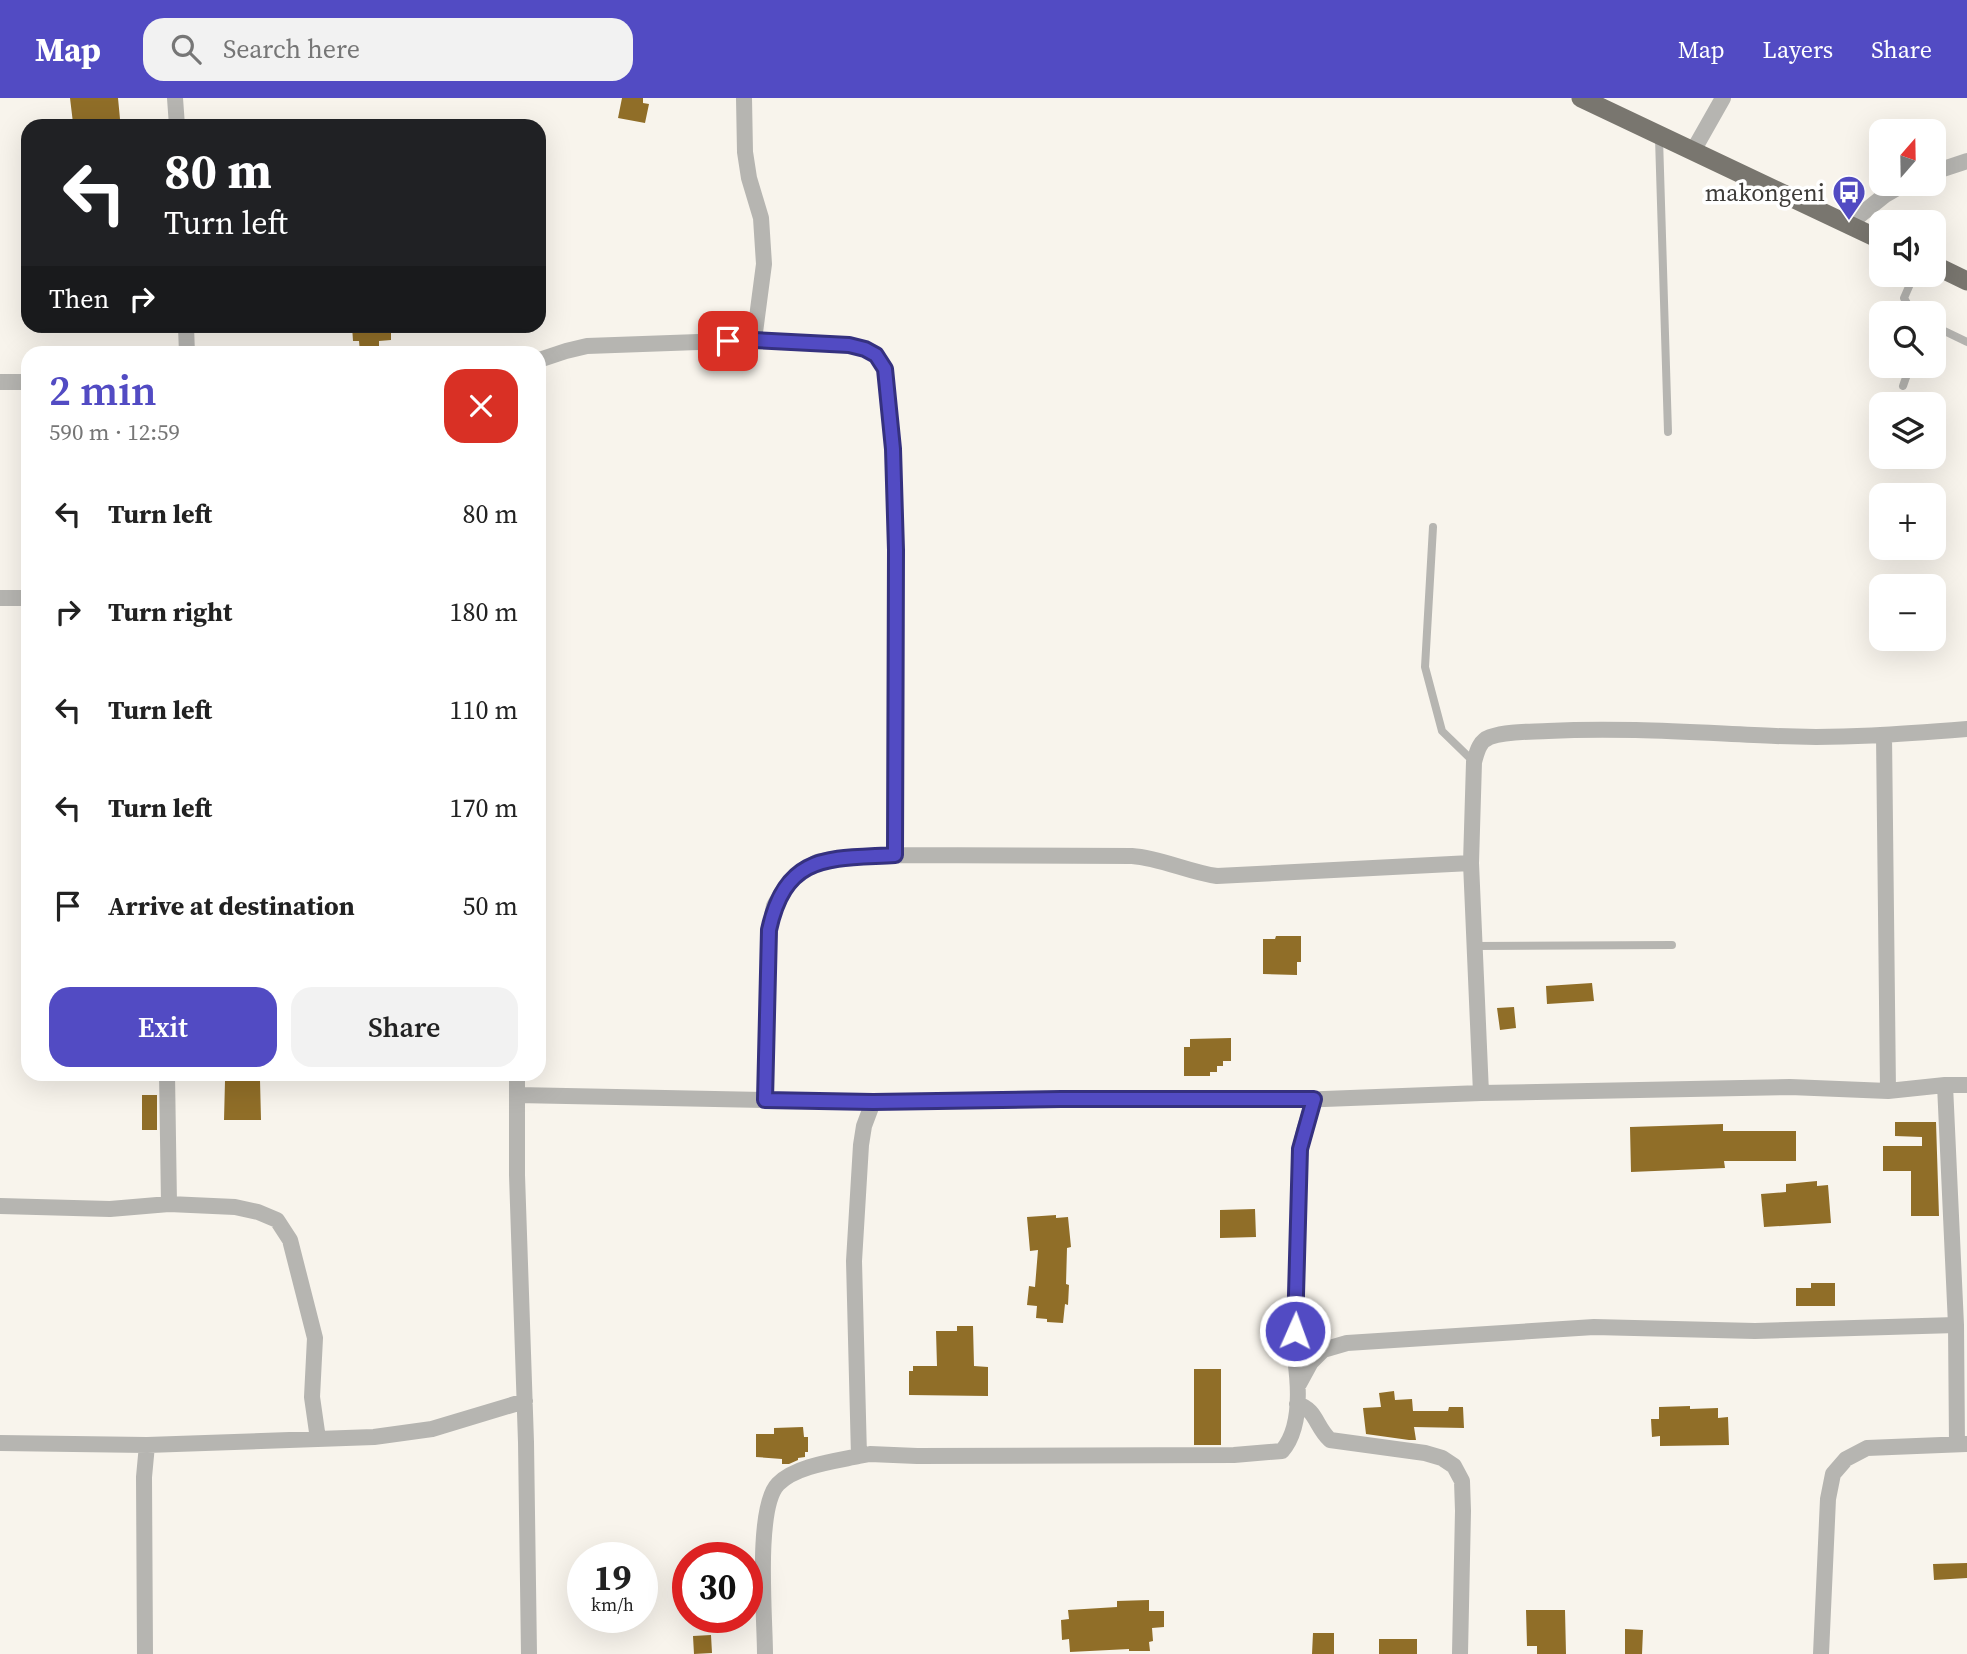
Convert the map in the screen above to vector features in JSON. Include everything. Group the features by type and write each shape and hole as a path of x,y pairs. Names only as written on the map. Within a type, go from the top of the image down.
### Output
{"highway":[{"path":"1581,98 1869,234"},
{"path":"1946,271 1967,281"}],"street":[{"path":"175,98 176,119"},
{"path":"744,98 745,152 749,178 761,218 765,264 754,340"},
{"path":"1693,151 1723,98"},
{"path":"1946,168 1967,160"},
{"path":"1849,224 1884,196"},
{"path":"546,358 587,346 754,340 857,347 876,355 885,369 893,449 896,550 895,855"},
{"path":"0,382 21,382"},
{"path":"0,598 21,598"},
{"path":"1481,1093 1471,863 1474,762 1478,747 1486,739 1501,734 1573,730 1646,730 1780,736 1884,735 1967,729"},
{"path":"1884,735 1888,1091"},
{"path":"765,1100 769,930 774,906 799,873 817,862 895,855 1132,856 1148,857 1217,876 1471,863"},
{"path":"167,1081 169,1204"},
{"path":"517,1081 529,1654"},
{"path":"1821,1654 1828,1499 1833,1475 1846,1459 1867,1448 1962,1444 1945,1085"},
{"path":"517,1095 873,1102 1314,1099 1790,1087 1888,1091 1967,1085"},
{"path":"765,1654 763,1538 769,1504 776,1485 790,1475 819,1465 870,1454 1234,1455 1282,1451 1293,1432 1299,1384 1295,1357 1300,1149 1314,1099"},
{"path":"859,1456 854,1261 861,1145 864,1126 873,1102"},
{"path":"0,1206 110,1209 169,1204 235,1207 277,1220 290,1240 315,1338 312,1397 318,1439"},
{"path":"1299,1384 1311,1362 1323,1350 1347,1343 1594,1327 1755,1331 1956,1325"},
{"path":"0,1443 147,1445 374,1437 432,1429 525,1401"},
{"path":"1297,1404 1307,1407 1313,1413 1322,1433 1330,1440 1425,1453 1442,1458 1454,1466 1462,1481 1463,1511 1460,1654"},
{"path":"145,1654 144,1477 147,1445"}],"lane":[{"path":"1659,135 1668,432"},
{"path":"1946,332 1967,342"},
{"path":"1903,386 1906,378"},
{"path":"1433,527 1425,667 1442,731 1474,762"},
{"path":"1475,946 1672,944"}],"building":[{"path":"70,98 118,98 120,119 73,119"},
{"path":"622,98 643,98 643,103 649,104 645,123 618,118"},
{"path":"352,333 391,333 391,340 379,341 379,346 359,346 359,341 353,341"},
{"path":"1276,936 1301,936 1301,962 1297,962 1297,975 1263,974 1263,939 1275,939"},
{"path":"1592,983 1594,1001 1547,1004 1546,986"},
{"path":"1514,1007 1516,1028 1500,1030 1497,1008"},
{"path":"1231,1038 1231,1061 1223,1061 1223,1066 1217,1066 1217,1072 1210,1072 1210,1076 1184,1076 1184,1047 1190,1047 1190,1039"},
{"path":"225,1081 260,1081 261,1120 224,1120"},
{"path":"142,1095 157,1095 157,1130 142,1130"},
{"path":"1895,1122 1936,1122 1939,1216 1911,1216 1911,1171 1883,1171 1883,1146 1922,1146 1922,1137 1895,1136"},
{"path":"1723,1124 1723,1131 1796,1131 1796,1161 1724,1161 1725,1168 1631,1172 1630,1127"},
{"path":"1817,1181 1817,1186 1828,1185 1831,1223 1764,1227 1761,1194 1786,1192 1786,1184"},
{"path":"1255,1209 1256,1237 1220,1238 1220,1210"},
{"path":"1056,1215 1056,1218 1068,1217 1071,1247 1067,1248 1068,1305 1065,1304 1063,1323 1036,1318 1037,1306 1027,1305 1029,1286 1035,1287 1038,1250 1030,1251 1027,1217"},
{"path":"1811,1283 1835,1283 1835,1306 1796,1306 1796,1288 1811,1288"},
{"path":"957,1326 973,1326 974,1366 988,1367 988,1396 909,1395 909,1371 913,1371 913,1366 937,1366 936,1331 957,1331"},
{"path":"1194,1369 1221,1369 1221,1445 1194,1445"},
{"path":"1394,1391 1395,1400 1412,1399 1413,1411 1448,1411 1449,1407 1463,1407 1464,1428 1414,1427 1416,1440 1366,1434 1363,1408 1381,1407 1379,1393"},
{"path":"1690,1406 1690,1409 1718,1408 1718,1418 1728,1417 1729,1445 1660,1446 1660,1436 1652,1437 1651,1419 1659,1419 1659,1407"},
{"path":"803,1427 804,1437 808,1437 808,1452 805,1452 805,1457 782,1464 782,1459 756,1457 756,1434 774,1434 774,1428"},
{"path":"1967,1563 1967,1578 1934,1580 1933,1564"},
{"path":"1149,1600 1149,1611 1164,1611 1164,1627 1152,1628 1153,1641 1149,1642 1150,1651 1129,1649 1070,1652 1069,1639 1062,1640 1061,1620 1069,1619 1068,1610 1117,1607 1117,1601"},
{"path":"1526,1610 1565,1610 1566,1654 1537,1654 1537,1646 1527,1646"},
{"path":"1625,1629 1643,1630 1642,1654 1625,1654"},
{"path":"1313,1633 1334,1633 1334,1654 1312,1654"},
{"path":"711,1635 712,1653 694,1654 693,1636"},
{"path":"1379,1639 1417,1639 1417,1654 1379,1654"}],"place":[{"name":"makongeni","path":"1849,222"}],"route":[{"path":"728,341 849,345 876,355 885,369 893,449 896,550 895,855 817,862 799,873 774,906 769,930 765,1100 873,1102 1314,1099 1300,1149 1295,1331"}]}
